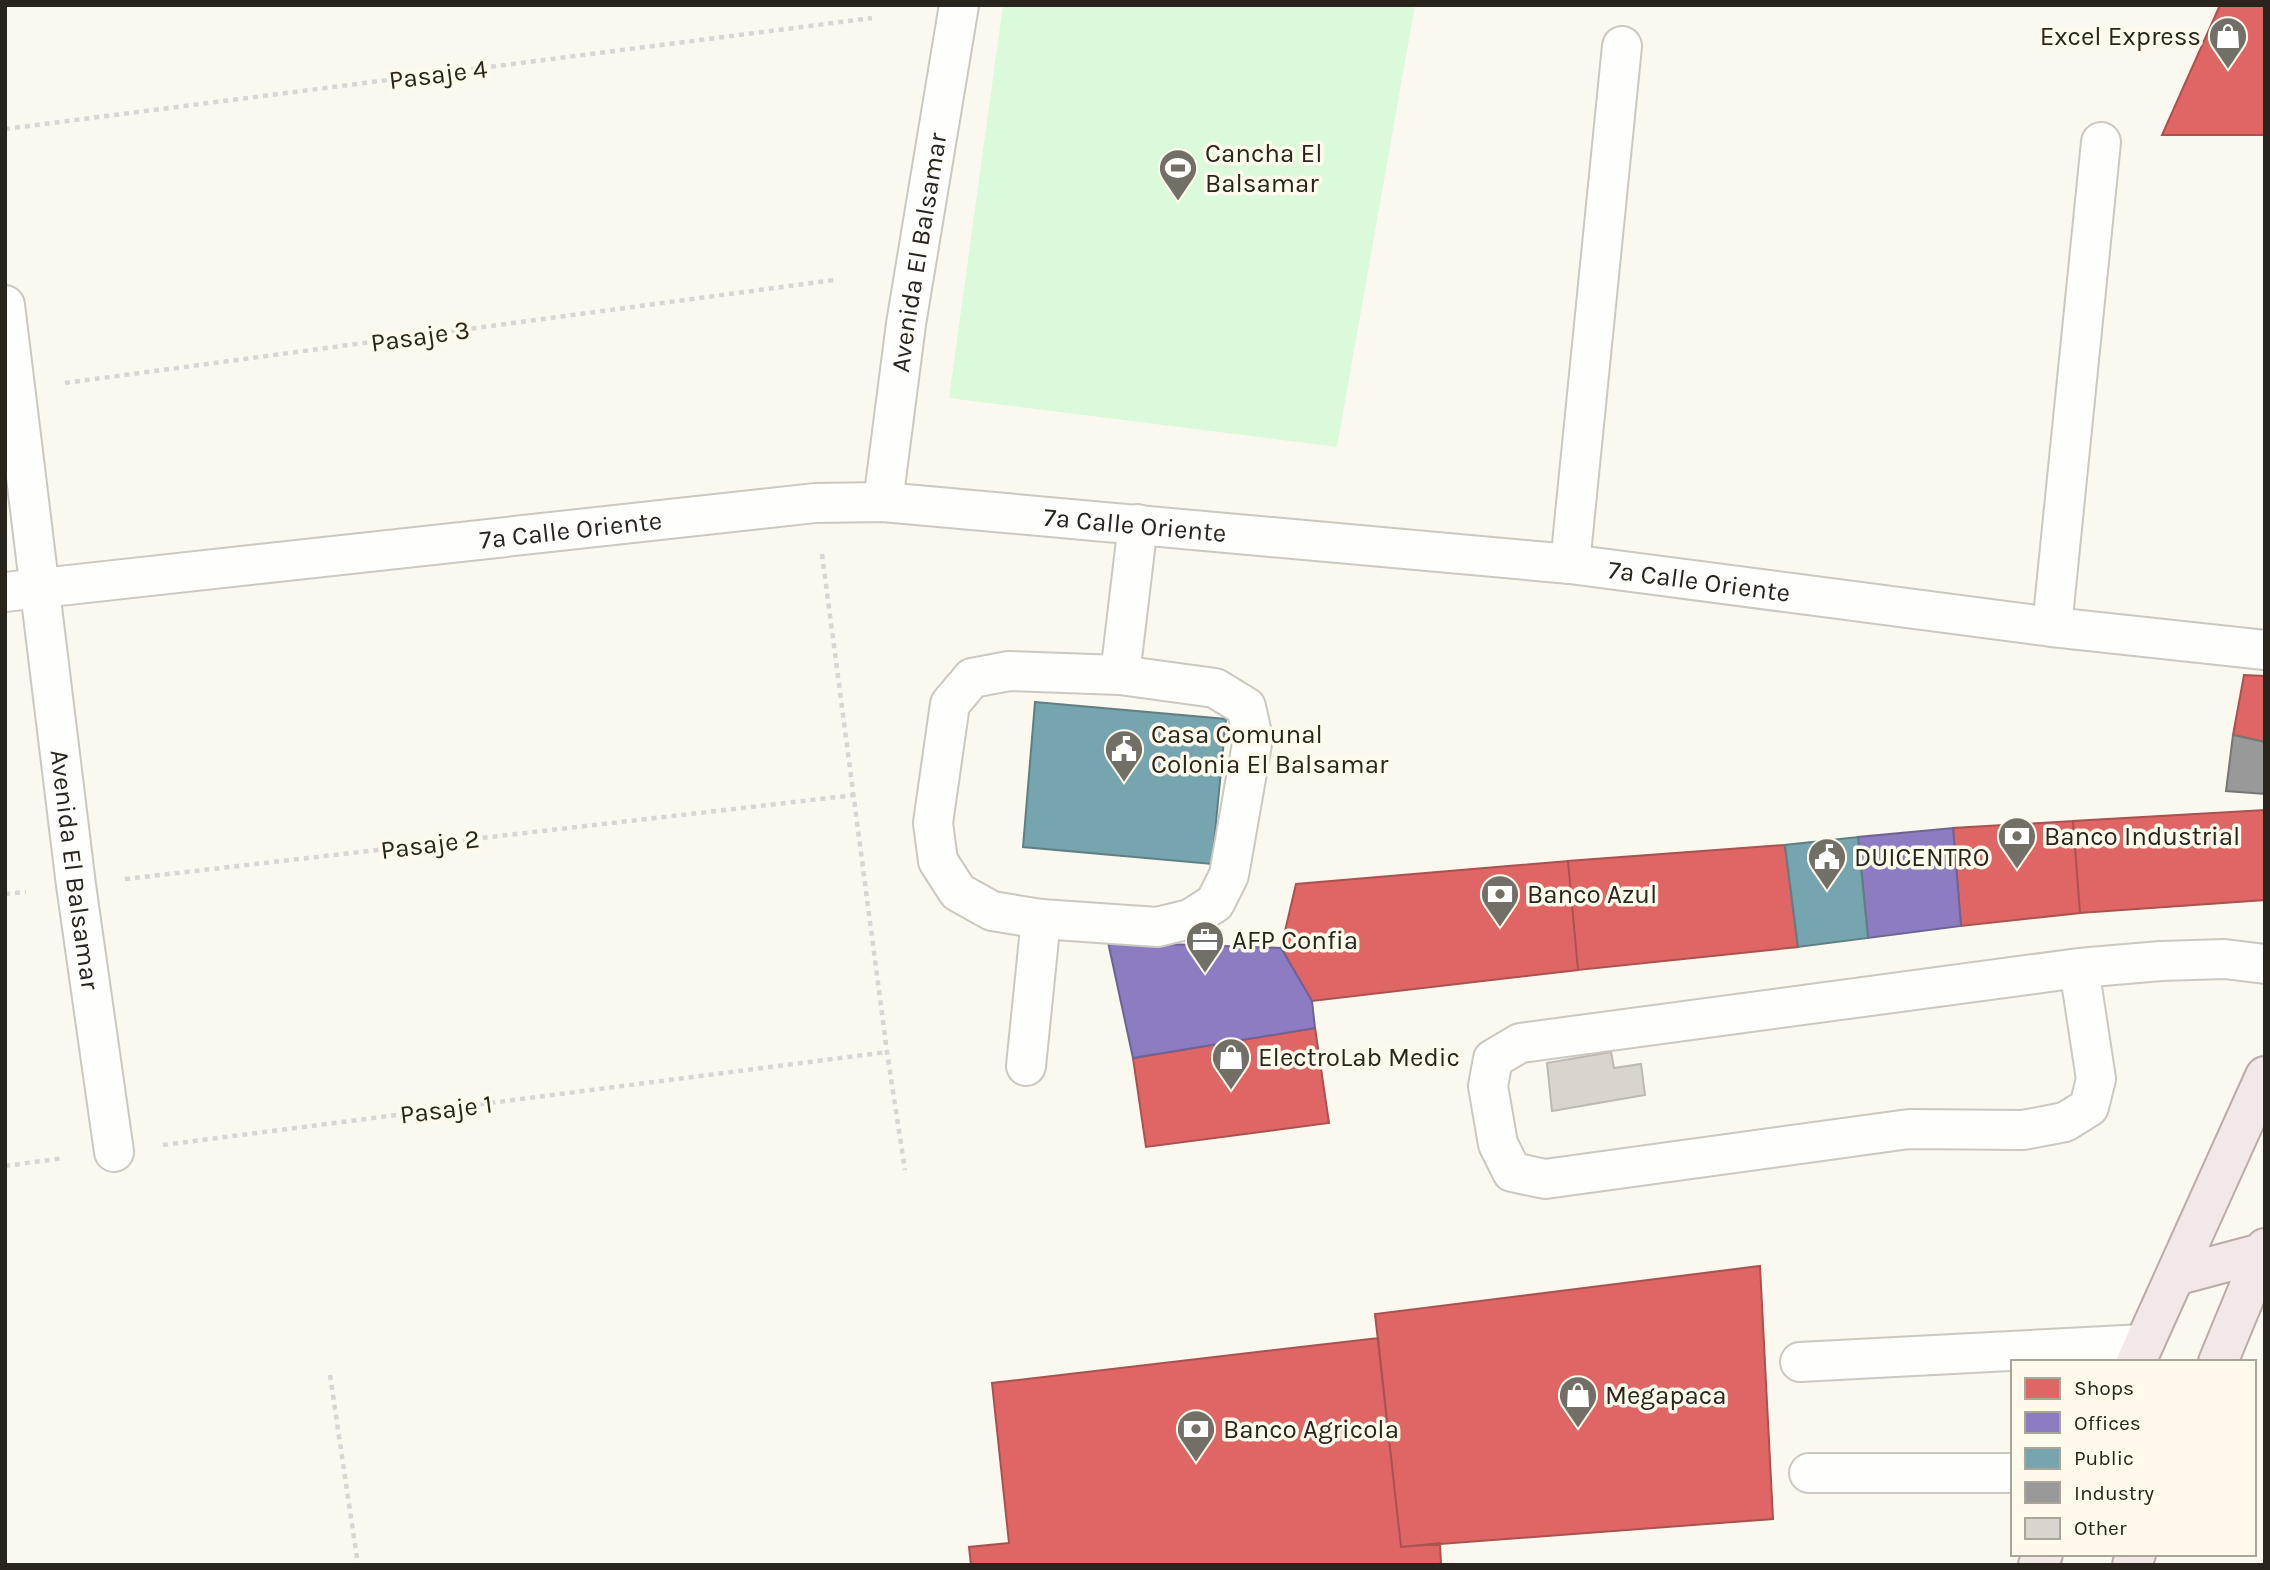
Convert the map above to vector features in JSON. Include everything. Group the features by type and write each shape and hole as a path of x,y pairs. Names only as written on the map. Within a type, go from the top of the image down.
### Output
{"main road":[{"path":"2140,1353 2265,1076"},
{"path":"2175,1276 2264,1251"},
{"path":"2219,1360 2264,1251"}],"street":[{"name":"Avenida El Balsamar","path":"883,502 906,324 959,5"},
{"path":"1570,564 1622,46"},
{"path":"2052,626 2101,142"},
{"name":"Avenida El Balsamar","path":"5,305 16,390 23,590 76,885 114,1152"},
{"name":"7a Calle Oriente","path":"23,590 815,503 883,502 1570,564 2052,626 2265,650"},
{"path":"1120,675 1138,524"},
{"path":"1009,671 1120,675 1215,688 1246,707 1253,738 1228,875 1215,903 1190,919 1157,927 1041,919 992,911 958,891 938,861 933,823 950,704 972,678 1009,671"},
{"path":"1026,1066 1041,919"},
{"path":"2079,968 2096,1079 2089,1107 2065,1122 2023,1130 1909,1129 1545,1179 1512,1172 1497,1144 1488,1086 1493,1059 1520,1043 2079,968 2225,959 2265,964"},
{"path":"1800,1362 2140,1353"},
{"path":"1809,1474 2011,1474"}],"path":[{"name":"Pasaje 4","path":"5,129 872,18"},
{"name":"Pasaje 3","path":"16,390 834,280"},
{"path":"815,503 905,1170"},
{"name":"Pasaje 2","path":"5,894 855,796"},
{"name":"Pasaje 1","path":"5,1166 887,1052"},
{"path":"330,1375 358,1565"}],"green space":[{"name":"Cancha El Balsamar","path":"1003,5 1415,5 1337,447 949,398"}],"building: Shops":[{"name":"Excel Express","path":"2220,5 2265,5 2265,135 2162,135"},
{"path":"2244,675 2265,676 2265,742 2233,735"},
{"path":"2265,810 2265,900 2080,913 2073,821"},
{"name":"Banco Industrial","path":"2073,821 2080,913 1961,926 1953,828"},
{"path":"1785,845 1798,947 1578,970 1568,861"},
{"path":"1568,861 1578,970 1312,1001 1281,948 1296,884"},
{"name":"ElectroLab Medic","path":"1315,1028 1329,1123 1146,1147 1133,1058"},
{"name":"Megapaca","path":"1760,1266 1773,1519 1401,1547 1375,1314"},
{"name":"Banco Agricola","path":"1378,1338 1401,1547 1440,1543 1441,1565 971,1565 969,1547 1009,1543 992,1383"}],"building: Offices":[{"path":"1953,828 1961,926 1868,938 1858,837"},
{"name":"AFP Confia","path":"1108,942 1281,948 1312,1001 1315,1028 1133,1058"}],"building: Public":[{"name":"Casa Comunal Colonia El Balsamar","path":"1035,702 1226,719 1212,864 1023,847"},
{"name":"DUICENTRO","path":"1858,837 1868,938 1798,947 1785,845"}],"building: Industry":[{"path":"2233,735 2265,742 2265,794 2226,791"}],"building: Other":[{"path":"1611,1052 1614,1068 1641,1064 1645,1095 1552,1111 1547,1063"}],"place":[{"name":"Excel Express","path":"2228,70"},
{"name":"Cancha El Balsamar","path":"1178,202"},
{"name":"Casa Comunal Colonia El Balsamar","path":"1124,783"},
{"name":"Banco Industrial","path":"2017,870"},
{"name":"DUICENTRO","path":"1827,891"},
{"name":"Banco Azul","path":"1500,928"},
{"name":"AFP Confia","path":"1205,974"},
{"name":"ElectroLab Medic","path":"1231,1091"},
{"name":"Megapaca","path":"1578,1429"},
{"name":"Banco Agricola","path":"1196,1463"}]}
